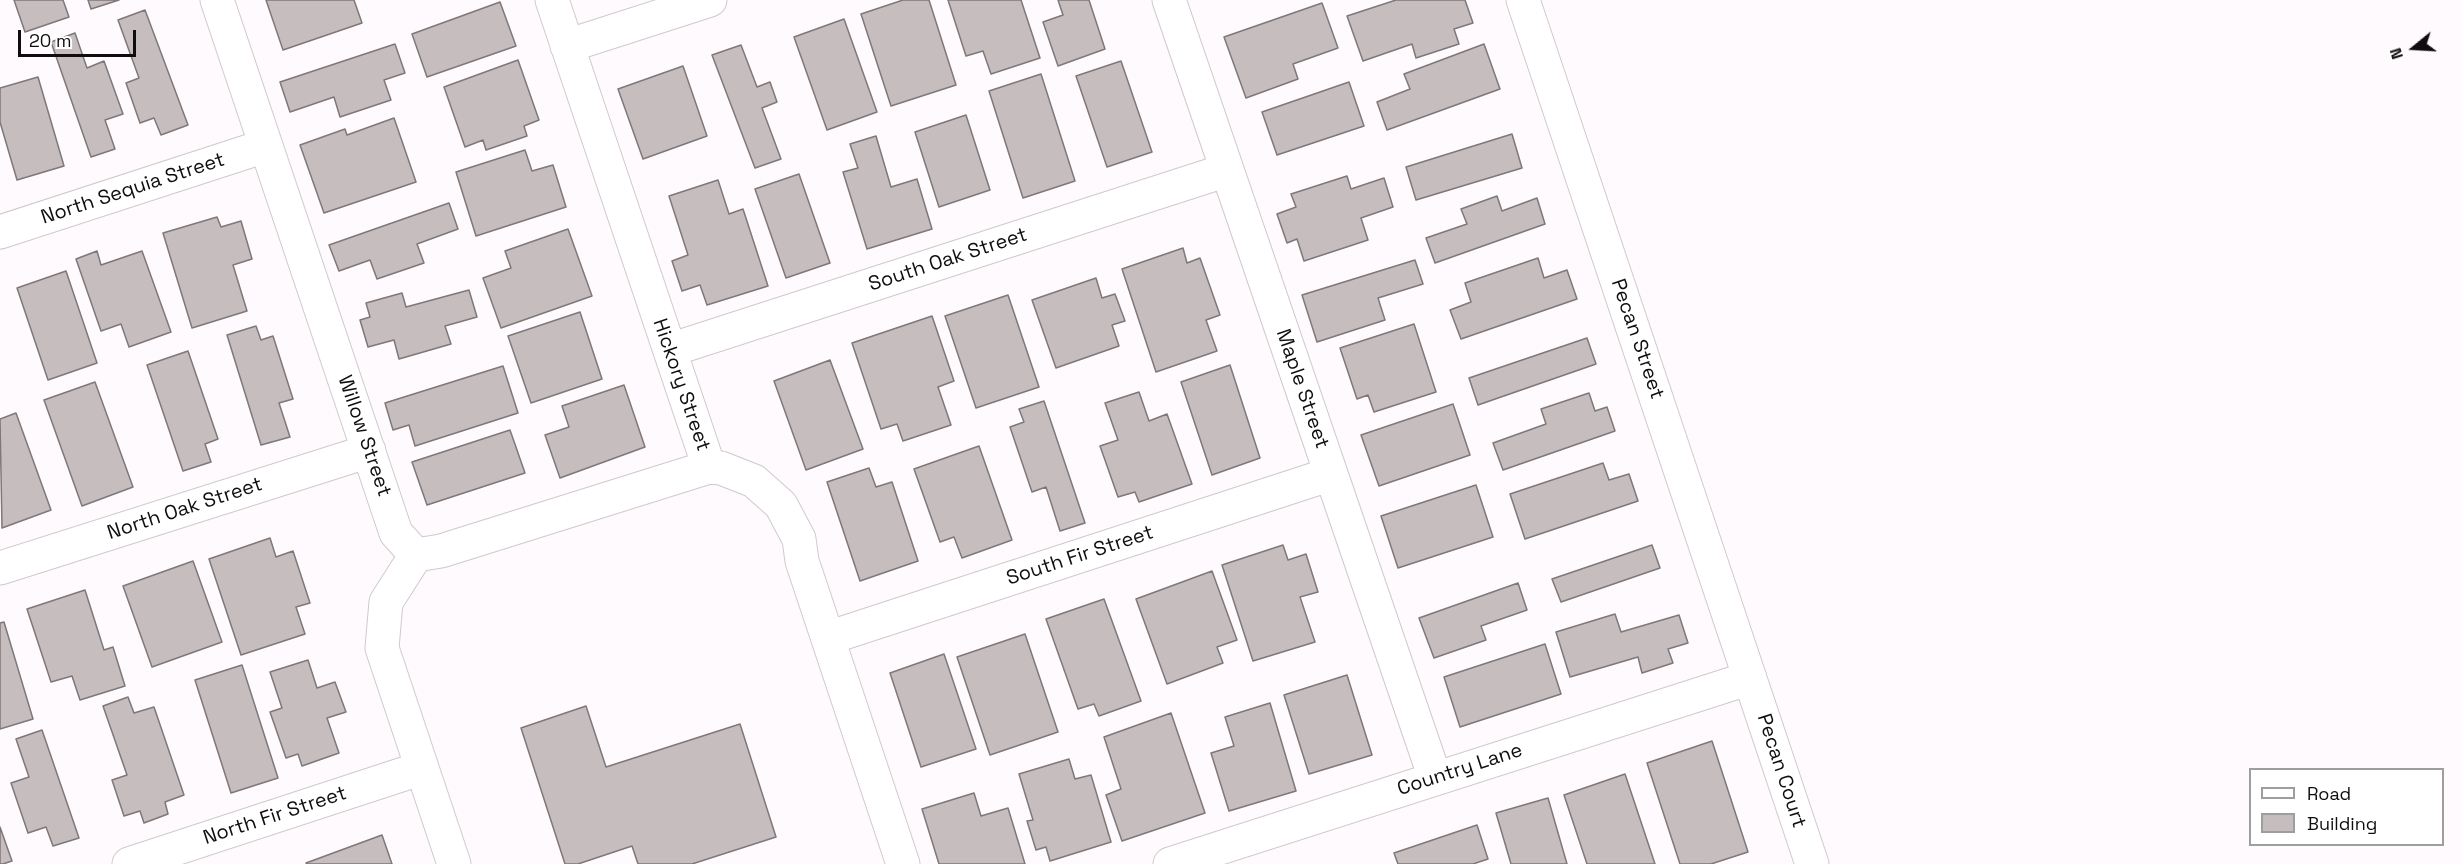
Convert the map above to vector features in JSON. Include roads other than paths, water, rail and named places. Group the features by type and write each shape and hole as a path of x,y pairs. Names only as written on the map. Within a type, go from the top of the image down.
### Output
{"street":[{"name":"Willow Street","path":"217,0 396,533 416,555"},
{"name":"Hickory Street","path":"552,0 709,467 721,468 754,481 781,505 799,539 802,561 903,864"},
{"path":"567,46 710,0"},
{"name":"Maple Street","path":"1169,0 1435,778"},
{"name":"Pecan Street","path":"1523,0 1750,678"},
{"name":"North Sequia Street","path":"0,232 266,146"},
{"name":"South Oak Street","path":"670,350 1227,170"},
{"name":"North Oak Street","path":"0,568 369,451"},
{"path":"454,864 382,648 386,602 416,555 441,551 709,467"},
{"name":"South Fir Street","path":"828,638 1331,474"},
{"name":"Country Lane","path":"1170,864 1750,678"},
{"name":"Pecan Court","path":"1750,678 1812,864"},
{"name":"North Fir Street","path":"129,864 422,768"}]}
